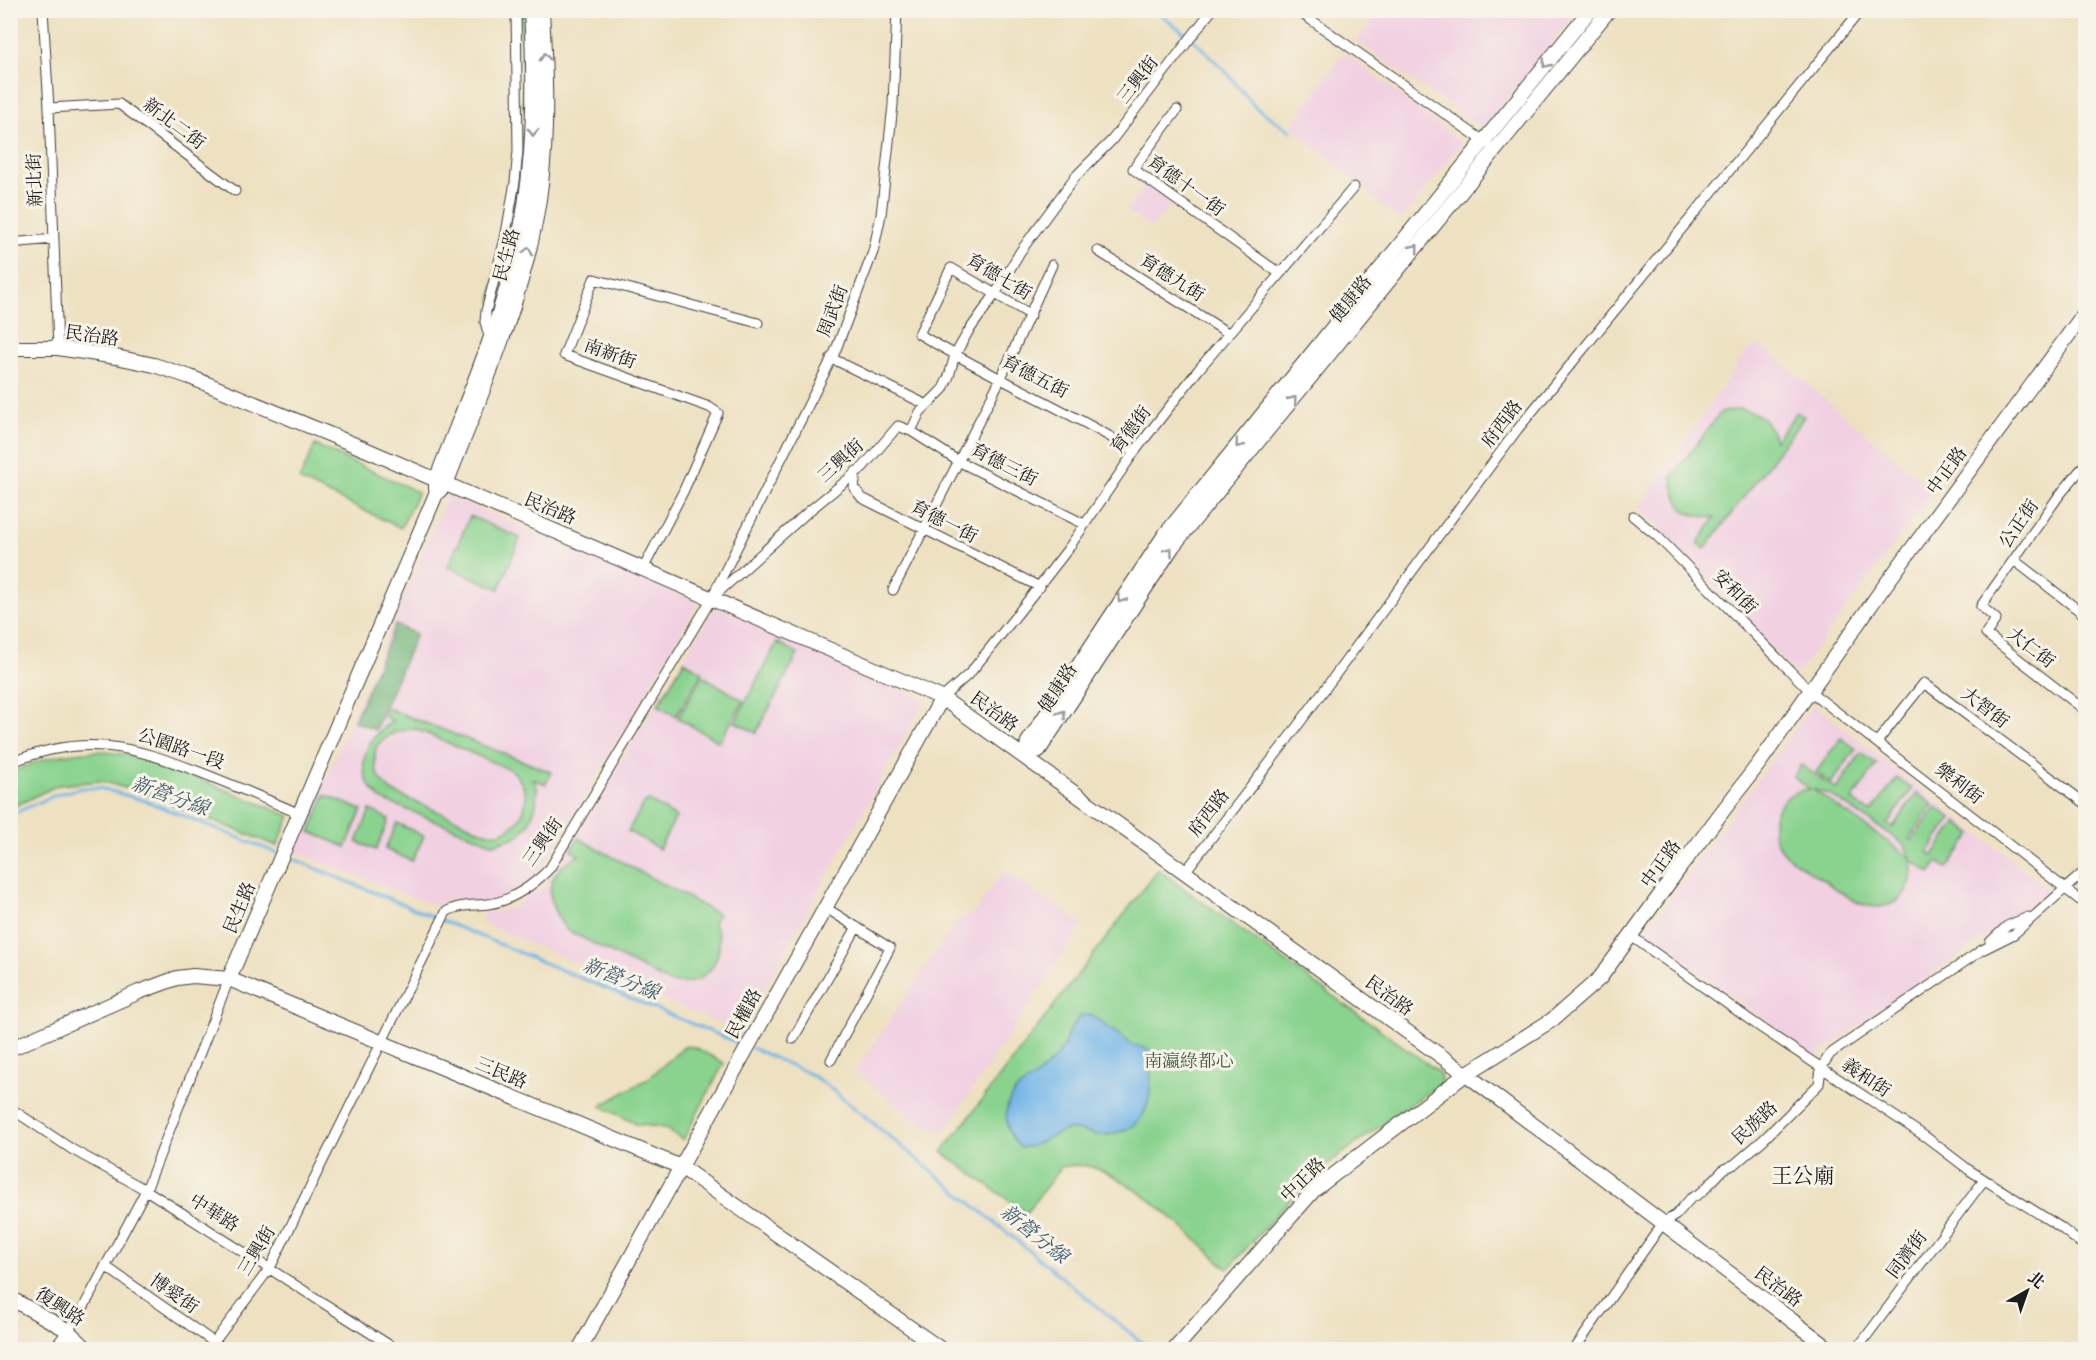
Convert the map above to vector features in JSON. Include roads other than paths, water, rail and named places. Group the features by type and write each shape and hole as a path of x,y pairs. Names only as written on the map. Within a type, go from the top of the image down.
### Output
{"street":[{"name":"新北街","path":"43,10 58,348"},
{"name":"民生路","path":"490,340 485,322 486,311 513,203 518,151 516,10"},
{"name":"民生路","path":"439,486 508,285 520,233 532,151 531,10"},
{"name":"民生路","path":"53,1350 80,1314 146,1190 229,979 497,350 523,271 541,186 546,93 542,10"},
{"name":"周武街","path":"712,598 841,339 873,252 881,214 893,105 897,10"},
{"name":"三興街","path":"211,1346 270,1268 446,912 454,907 502,901 537,880 550,868 712,598 862,467 898,426 911,431 920,412 943,389 955,356 968,332 1060,196 1075,177 1112,140 1212,10"},
{"path":"1297,10 1490,145"},
{"name":"健康路","path":"1490,145 1590,10"},
{"name":"健康路","path":"1024,756 1039,750 1173,546 1195,508 1490,145 1609,10"},
{"name":"府西路","path":"1185,872 1284,744 1517,430 1861,10"},
{"name":"新北二街","path":"49,108 119,104 235,191"},
{"name":"育德十一街","path":"1177,110 1133,170 1279,273"},
{"name":"育德街","path":"942,698 970,673 1040,587 1135,451 1228,333 1354,187"},
{"path":"10,243 54,239"},
{"name":"育德九街","path":"1098,251 1228,333"},
{"path":"893,590 1001,378 1052,265"},
{"name":"育德七街","path":"919,334 951,268 1031,315"},
{"name":"南新街","path":"644,569 683,492 718,413 709,407 564,355 594,279 758,323"},
{"name":"中正路","path":"1177,1349 1314,1190 1466,1074 1552,1020 1600,978 1811,692 2085,311"},
{"name":"育德五街","path":"919,334 955,356 1093,426 1135,451"},
{"name":"民治路","path":"10,348 58,348 116,357 154,365 190,377 439,486 644,569 942,698 1466,1074 1831,1350"},
{"path":"831,358 927,405"},
{"name":"育德三街","path":"911,431 958,461 1084,524"},
{"name":"公正街","path":"1981,606 2085,463"},
{"name":"育德一街","path":"856,471 854,488 862,498 1040,587"},
{"name":"安和街","path":"1633,516 1657,536 1811,692"},
{"path":"2014,560 2085,616"},
{"name":"大仁街","path":"1981,606 1996,619 1986,634 2085,711"},
{"name":"大智街","path":"1877,742 1924,683 2085,804"},
{"name":"樂利街","path":"1811,692 2085,906"},
{"name":"民權路","path":"579,1350 942,698"},
{"name":"公園路一段","path":"10,762 35,752 65,746 96,744 128,748 160,756 300,814"},
{"name":"民族路","path":"1574,1350 1663,1223 1676,1215 1690,1199 1702,1192 1724,1169 1735,1164 1763,1140 1819,1084 1821,1068 1830,1054 1982,950 2014,934 2085,870"},
{"path":"826,908 890,948 831,1060"},
{"path":"793,1039 856,927"},
{"name":"義和街","path":"1631,936 1821,1068 1926,1137 1984,1180 2085,1245"},
{"name":"三民路","path":"10,1049 139,992 177,978 207,976 229,979 681,1167 940,1349"},
{"name":"中華路","path":"10,1108 73,1150 146,1190 397,1350"},
{"name":"同濟街","path":"1856,1350 1984,1180"},
{"name":"博愛街","path":"105,1266 211,1346 225,1350"},
{"name":"復興路","path":"10,1298 67,1330 88,1350"}],"water":[{"path":"1091,1015 1133,1045 1149,1049 1150,1086 1146,1110 1131,1127 1117,1133 1102,1135 1068,1130 1034,1145 1021,1148 1008,1129 1006,1114 1010,1100 1016,1090 1037,1076 1057,1055 1064,1046 1069,1031 1080,1016"}],"waterway":[{"path":"1155,10 1187,35"},
{"path":"1193,39 1228,74 1255,107 1291,131"},
{"name":"新營分線","path":"10,815 58,794 81,788 100,788 146,801 277,853"},
{"name":"新營分線","path":"286,856 743,1045"},
{"name":"新營分線","path":"752,1048 810,1074 825,1084 1151,1350"}],"district":[{"name":"王公廟","path":"1803,1177"}],"park label":[{"name":"南瀛綠都心","path":"1189,1061"}]}
